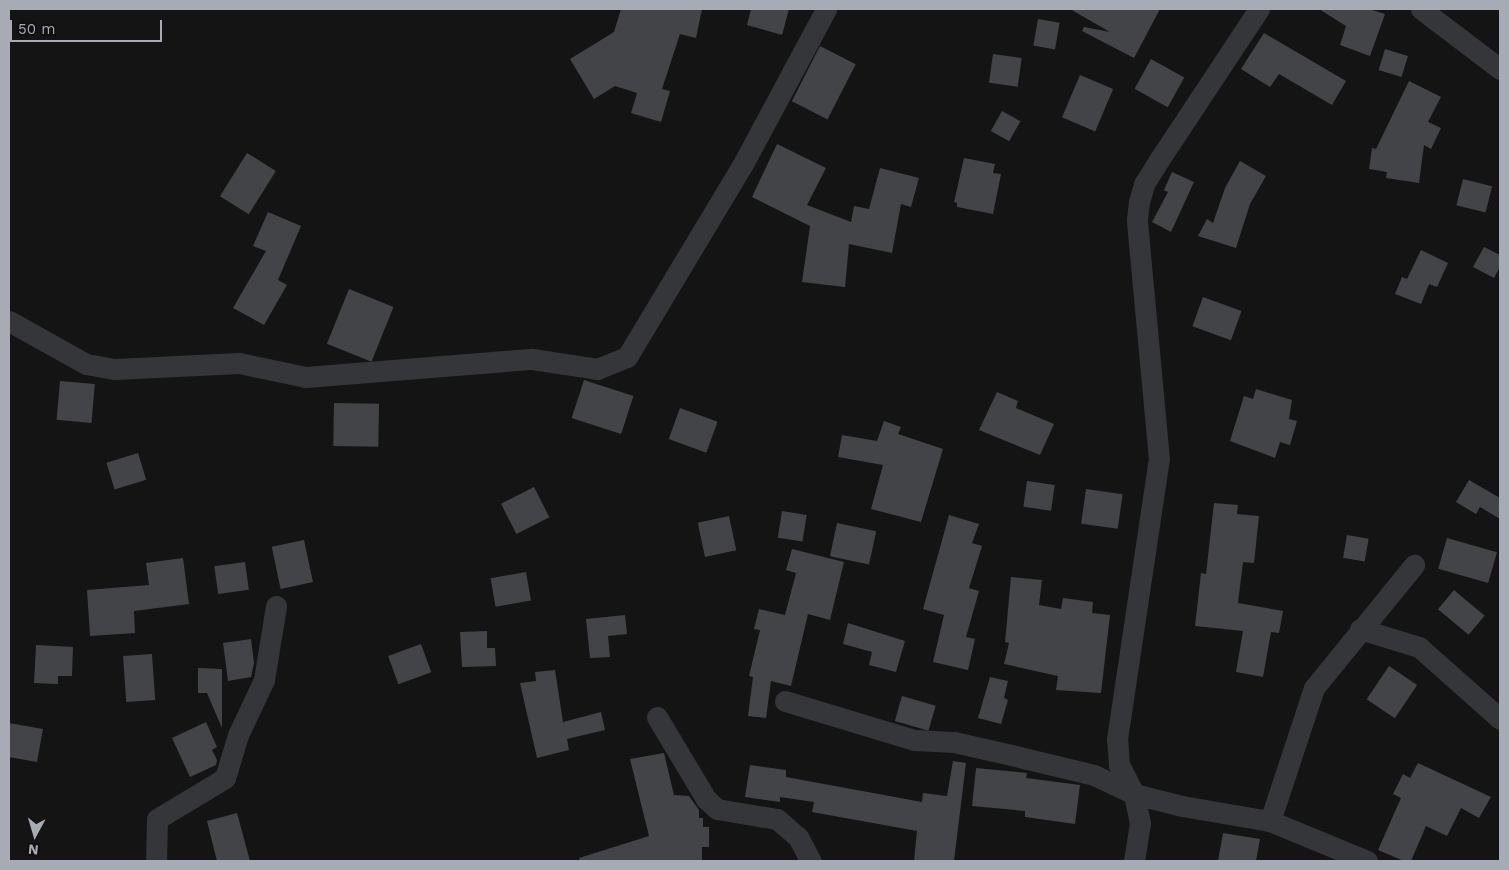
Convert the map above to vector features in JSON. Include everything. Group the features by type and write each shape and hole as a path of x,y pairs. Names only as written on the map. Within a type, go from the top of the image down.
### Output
{"street":[{"path":"9,321 86,364 115,370 239,363 306,377 532,359 597,368 628,357 743,164 826,9"},
{"path":"1134,861 1140,823 1134,794 1119,765 1117,740 1159,452 1137,220 1139,202 1154,168 1259,9"},
{"path":"1421,9 1500,69"},
{"path":"1270,821 1314,688 1360,629 1414,565"},
{"path":"156,861 157,819 225,778 238,735 264,680 276,606"},
{"path":"1360,629 1419,647 1500,719"},
{"path":"785,701 914,740 954,742 1094,775 1134,794 1182,806 1270,821 1367,861"},
{"path":"657,717 711,804 717,809 777,819 798,837 811,861"}],"building":[{"path":"621,9 702,9 696,38 680,34 662,89 670,91 661,122 631,113 637,93 615,86 594,99 570,59 614,32"},
{"path":"751,9 789,9 782,35 747,25"},
{"path":"1070,9 1160,9 1134,58 1082,31 1084,27 1110,32"},
{"path":"1319,9 1369,9 1385,14 1370,56 1340,45 1346,26"},
{"path":"1038,19 1060,23 1055,49 1033,46"},
{"path":"1264,33 1346,81 1332,105 1279,74 1270,87 1241,69"},
{"path":"820,46 856,64 827,119 792,101"},
{"path":"1385,49 1408,56 1402,77 1379,70"},
{"path":"993,54 1022,58 1018,87 989,83"},
{"path":"1151,59 1184,77 1168,107 1135,89"},
{"path":"1080,75 1113,89 1095,131 1062,117"},
{"path":"1409,81 1441,97 1428,122 1441,128 1431,149 1424,145 1419,183 1386,178 1387,172 1369,169 1372,148 1376,149"},
{"path":"1002,111 1020,121 1009,141 991,131"},
{"path":"777,144 826,168 807,205 851,222 854,206 869,209 880,168 919,178 911,207 901,204 892,253 849,244 845,287 802,282 810,226 752,197"},
{"path":"247,153 276,171 249,214 220,196"},
{"path":"964,158 995,164 993,173 1001,174 993,214 957,207 957,203 954,202"},
{"path":"1240,161 1266,176 1250,204 1236,248 1198,236 1207,219 1213,223 1225,188"},
{"path":"1172,172 1194,182 1171,232 1152,222 1168,192 1164,190"},
{"path":"1463,179 1492,186 1486,212 1456,205"},
{"path":"268,212 301,226 278,280 287,285 264,325 233,308 266,251 253,246"},
{"path":"1484,247 1500,255 1500,267 1494,278 1473,267"},
{"path":"1421,250 1448,263 1437,287 1429,284 1421,304 1395,294 1402,277 1407,279"},
{"path":"349,289 394,307 371,362 327,344"},
{"path":"1203,297 1242,311 1231,340 1192,326"},
{"path":"584,380 633,396 621,434 572,418"},
{"path":"60,381 95,384 91,423 57,420"},
{"path":"1256,389 1292,400 1289,419 1297,421 1290,445 1280,442 1275,458 1230,441 1244,396 1253,399"},
{"path":"997,392 1018,401 1016,408 1054,424 1040,455 979,430"},
{"path":"334,403 379,404 378,447 333,446"},
{"path":"680,408 718,422 706,453 669,439"},
{"path":"884,421 901,427 898,434 943,449 921,522 871,509 883,465 838,457 842,435 877,441"},
{"path":"138,453 146,480 115,489 106,463"},
{"path":"1469,480 1500,498 1500,519 1480,507 1476,514 1456,502"},
{"path":"1027,481 1055,485 1051,511 1023,507"},
{"path":"534,487 549,517 516,534 501,504"},
{"path":"1086,489 1123,494 1118,529 1081,524"},
{"path":"1214,503 1238,505 1237,514 1259,516 1254,563 1243,562 1238,603 1283,611 1279,633 1271,632 1263,677 1236,672 1243,631 1195,626 1201,573 1206,574"},
{"path":"782,511 807,515 802,542 778,538"},
{"path":"949,515 979,524 972,543 982,546 969,588 979,591 966,637 975,639 968,670 933,662 944,615 923,609"},
{"path":"729,516 736,550 705,557 698,523"},
{"path":"837,523 876,531 869,565 830,556"},
{"path":"1347,535 1369,539 1365,561 1343,558"},
{"path":"1447,538 1497,552 1488,583 1438,569"},
{"path":"304,540 313,582 281,589 272,547"},
{"path":"792,549 844,562 830,620 808,614 791,686 771,681 766,718 748,716 753,677 749,676 760,630 754,629 759,609 785,615 796,573 786,570"},
{"path":"183,558 189,604 134,611 135,633 90,636 87,590 149,585 146,563"},
{"path":"245,562 249,590 218,594 214,566"},
{"path":"526,572 531,601 496,607 491,578"},
{"path":"1011,577 1042,580 1039,605 1061,609 1063,598 1093,602 1092,613 1110,615 1101,693 1056,690 1058,676 1004,664 1009,643 1005,642"},
{"path":"1454,590 1485,616 1469,635 1438,609"},
{"path":"625,615 627,634 608,636 610,657 590,658 586,619"},
{"path":"848,623 905,641 896,672 869,665 872,652 843,644"},
{"path":"487,631 487,648 495,648 496,666 462,667 460,632"},
{"path":"251,639 254,663 251,677 228,681 223,643"},
{"path":"421,644 431,672 398,684 388,656"},
{"path":"36,645 73,647 72,676 58,676 58,684 34,683"},
{"path":"152,654 155,700 126,702 123,656"},
{"path":"1389,666 1417,685 1395,718 1367,699"},
{"path":"198,668 222,669 222,728 207,693 198,693"},
{"path":"555,670 563,722 601,712 605,730 567,739 569,750 537,758 520,683 536,681 535,672"},
{"path":"990,677 1008,681 1004,698 1008,700 1001,724 978,718"},
{"path":"902,696 936,706 928,731 895,721"},
{"path":"206,722 217,747 212,750 217,760 216,765 190,777 172,738"},
{"path":"9,723 43,729 37,762 9,757"},
{"path":"664,753 674,795 689,796 699,810 699,818 703,818 703,827 709,827 709,847 702,847 702,861 580,861 579,858 649,836 630,759"},
{"path":"953,761 966,763 954,861 914,861 917,831 812,812 814,802 780,797 780,802 745,797 750,765 786,770 786,777 922,802 923,793 947,796"},
{"path":"1418,763 1491,797 1479,818 1461,808 1447,836 1426,826 1411,861 1404,861 1378,850 1401,798 1393,794 1403,774 1410,778"},
{"path":"976,768 1027,773 1026,778 1080,785 1075,824 1025,817 1025,811 972,806"},
{"path":"237,813 250,861 217,861 207,821"},
{"path":"1223,833 1260,839 1256,861 1218,861"}]}
